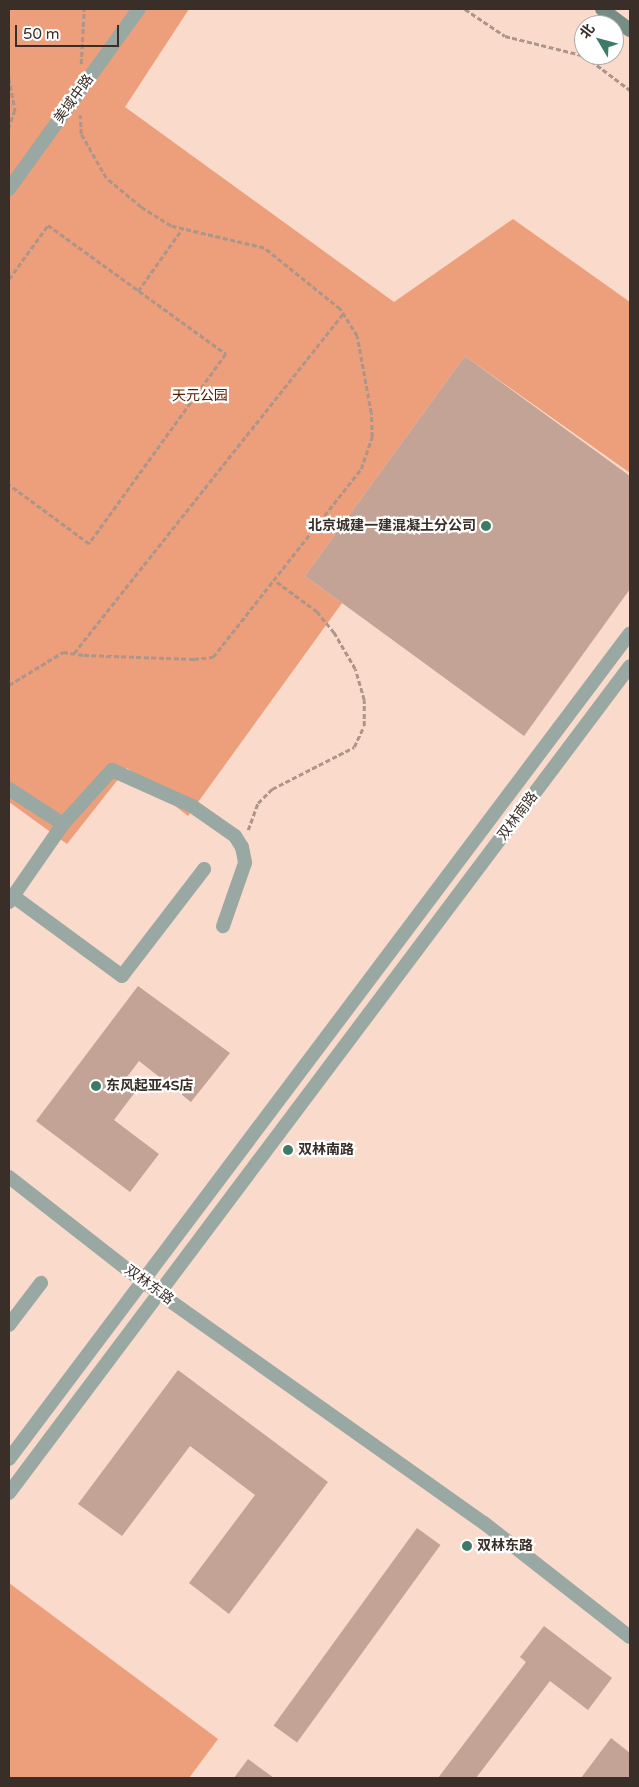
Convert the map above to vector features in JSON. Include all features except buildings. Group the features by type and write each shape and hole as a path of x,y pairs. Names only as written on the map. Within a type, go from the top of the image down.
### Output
{"main road":[{"path":"602,9 630,30"}],"street":[{"name":"美域中路","path":"9,189 140,9"},
{"name":"双林南路","path":"9,1459 630,633"},
{"name":"双林南路","path":"9,1493 630,666"},
{"path":"204,869 122,976 11,899 63,824 112,770 192,806 235,836 242,847 245,863 222,926"},
{"path":"9,790 63,824"},
{"name":"双林东路","path":"9,1177 142,1281 484,1523 630,1637"},
{"path":"9,1325 41,1283"}],"path":[{"path":"9,685 50,657 63,652 194,659 213,657 275,581 360,469 372,437 371,413 357,336 343,314 286,262 264,248 171,226 141,207 106,178 81,134 79,93 84,9"},
{"path":"465,9 505,36 585,56 630,90"},
{"path":"9,78 13,87 13,115 9,128"},
{"path":"9,114 13,115"},
{"path":"9,279 48,225 226,354 89,544 9,485"},
{"path":"138,291 182,228"},
{"path":"74,653 343,314"},
{"path":"242,847 258,803 272,789 354,747 364,726 364,700 355,669 334,633 317,612 275,581"}],"green space":[{"name":"天元公园","path":"9,9 189,9 125,107 394,302 513,219 630,302 630,473 465,356 305,576 342,603 188,816 127,768 67,844 9,802"},
{"path":"9,1583 218,1739 189,1778 9,1778"}],"place":[{"name":"北京城建一建混凝土分公司","path":"486,526"},
{"name":"东风起亚4S店","path":"96,1086"},
{"name":"双林南路","path":"288,1150"},
{"name":"双林东路","path":"467,1546"}]}
